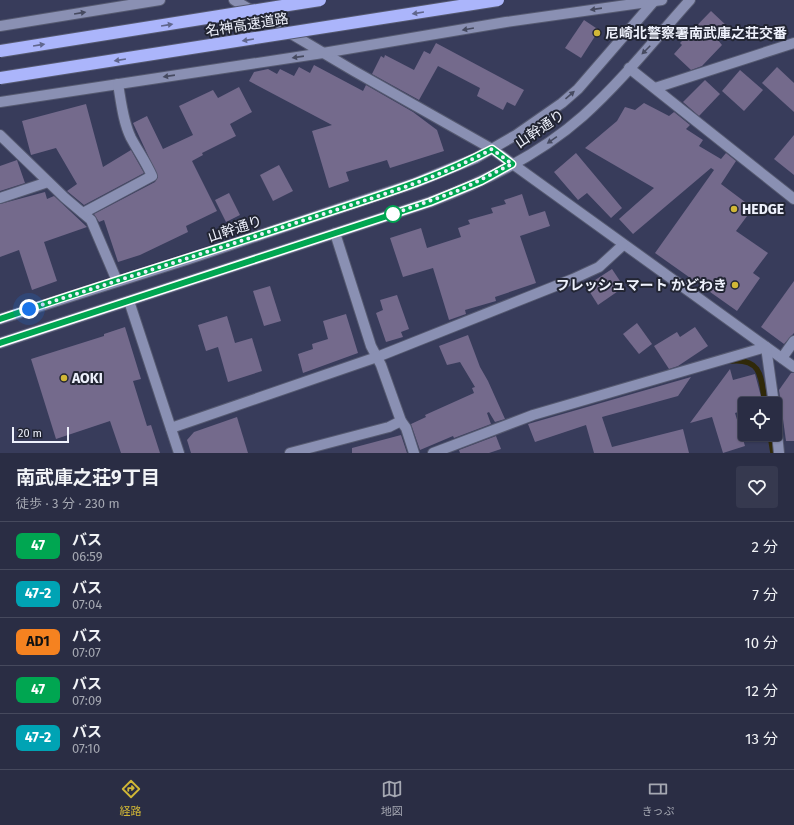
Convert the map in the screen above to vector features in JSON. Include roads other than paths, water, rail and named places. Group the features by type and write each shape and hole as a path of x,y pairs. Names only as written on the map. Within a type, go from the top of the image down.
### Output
{"highway":[{"name":"名神高速道路","path":"0,51 320,0"},
{"name":"名神高速道路","path":"0,78 498,0"}],"street":[{"path":"0,26 160,0"},
{"path":"234,0 492,149 623,245 794,366"},
{"path":"0,102 324,53 506,22 657,0"},
{"name":"山幹通り","path":"0,319 189,259 415,183 459,166 492,149 548,113 578,89 657,0"},
{"name":"山幹通り","path":"0,343 444,197 497,173 539,149 583,116 629,68 690,0"},
{"path":"655,88 794,43"},
{"path":"629,68 794,198"},
{"path":"83,213 152,176 146,162 130,137 122,112 118,84"},
{"path":"0,135 48,182 91,220 117,281"},
{"path":"0,198 48,182"},
{"path":"335,233 372,346 401,421 406,428 414,453"},
{"path":"171,428 377,357 592,271 609,259 623,245"},
{"path":"129,301 179,453"},
{"path":"782,358 794,341"},
{"path":"766,347 773,397"},
{"path":"433,453 533,415 766,347"},
{"path":"290,453 390,427 401,421"},
{"path":"778,441 779,453"}],"waterway":[{"path":"731,361 741,361 749,363 755,367 761,379 764,397"},
{"path":"771,441 773,453"}],"place":[{"name":"尼崎北警察署南武庫之荘交番","path":"597,33"},
{"name":"HEDGE","path":"734,209"},
{"name":"フレッシュマート かどわき","path":"735,285"},
{"name":"AOKI","path":"64,378"}]}
